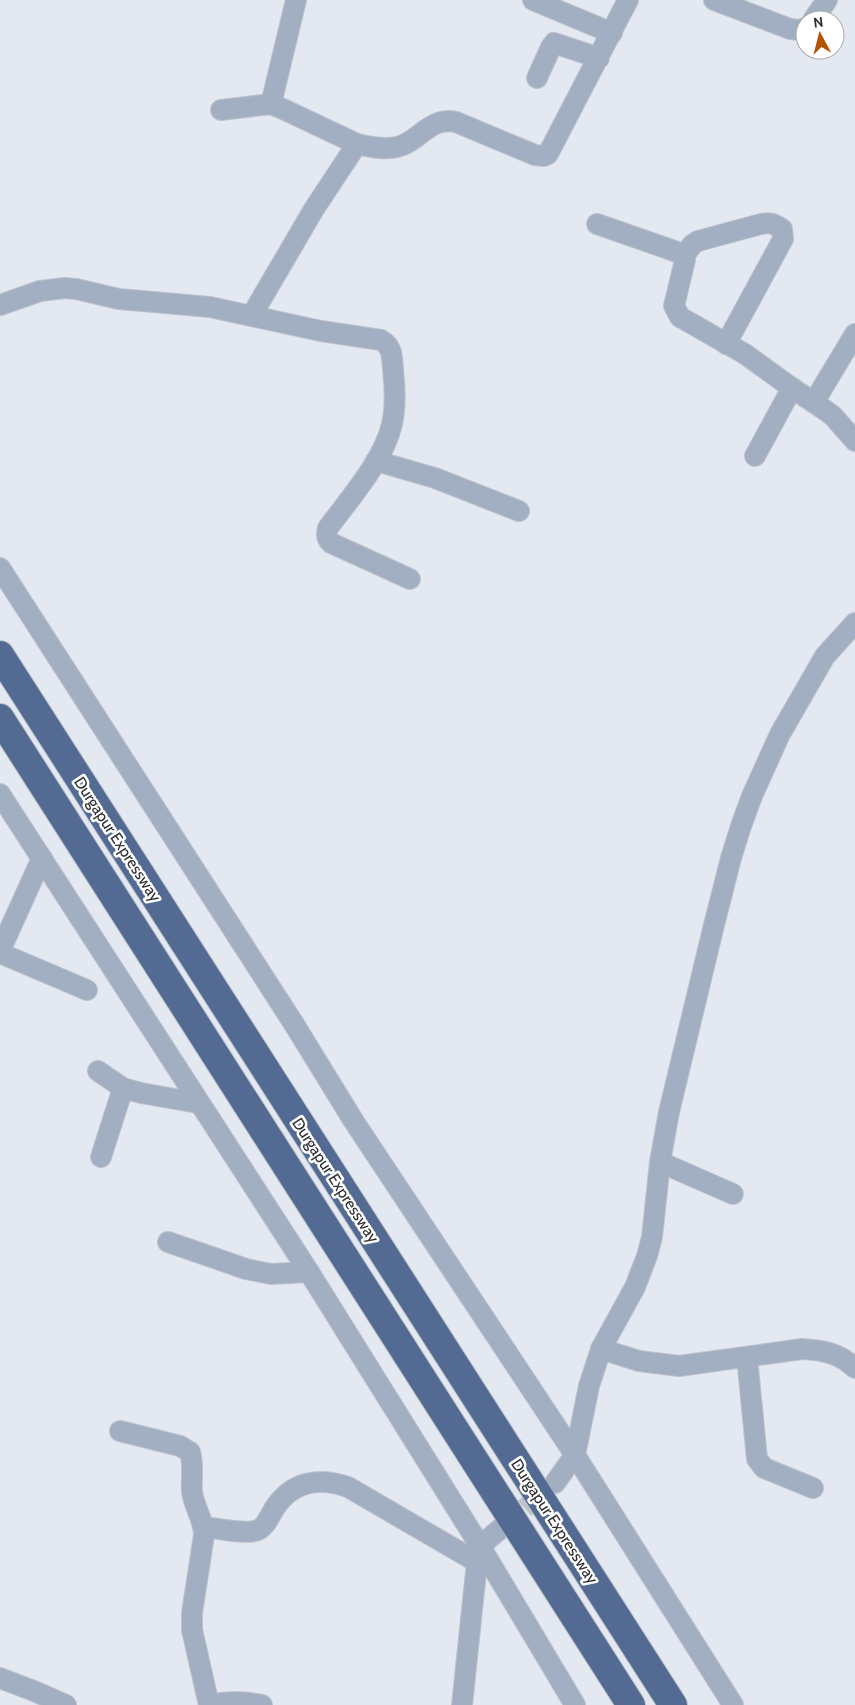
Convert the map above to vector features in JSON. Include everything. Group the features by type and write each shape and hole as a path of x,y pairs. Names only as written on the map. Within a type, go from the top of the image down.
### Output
{"highway":[{"name":"Durgapur Expressway","path":"0,655 673,1705"},
{"name":"Durgapur Expressway","path":"0,718 631,1705"}],"street":[{"path":"271,104 296,0"},
{"path":"533,0 612,33"},
{"path":"221,110 271,104 357,144 387,148 398,147 436,124 448,121 456,122 535,155 544,156 550,151 628,0"},
{"path":"714,0 795,30"},
{"path":"537,78 554,43 599,58"},
{"path":"252,316 314,209 357,144"},
{"path":"726,344 782,238 782,230 776,224 768,222 698,241 692,245 684,256 684,266 675,299 676,311 687,322 726,344 745,354 814,402 833,416 855,441"},
{"path":"597,224 672,249 684,256"},
{"path":"0,305 40,291 64,288 76,289 119,299 210,307 321,330 381,340 387,344 391,349 395,383 392,424 387,440 376,461 328,528 327,537 331,543 410,579"},
{"path":"814,402 855,334"},
{"path":"755,456 792,388"},
{"path":"376,461 434,478 519,511"},
{"path":"0,568 289,1016 359,1128 575,1455 733,1705"},
{"path":"555,1483 575,1455 589,1386 601,1349 635,1287 647,1256 652,1237 660,1162 670,1112 731,858 752,796 785,726 825,656 855,623"},
{"path":"0,794 309,1272 478,1554 575,1705"},
{"path":"0,946 4,942 42,858"},
{"path":"0,953 87,990"},
{"path":"98,1071 123,1088 198,1103"},
{"path":"101,1157 123,1088"},
{"path":"660,1162 733,1194"},
{"path":"168,1242 246,1269 271,1274 309,1272"},
{"path":"601,1349 639,1361 672,1366 802,1349 836,1354 845,1358 855,1368"},
{"path":"747,1357 757,1459 764,1468 813,1488"},
{"path":"120,1431 180,1446 190,1452 192,1491 204,1527 192,1613 192,1630 209,1705 246,1701 262,1705"},
{"path":"204,1527 256,1531 262,1527 278,1502 286,1496 307,1483 316,1481 327,1482 348,1488 478,1554"},
{"path":"462,1705 478,1554 500,1529"},
{"path":"0,1678 66,1705"}],"tunnel":[{"path":"502,1528 548,1488"}]}
